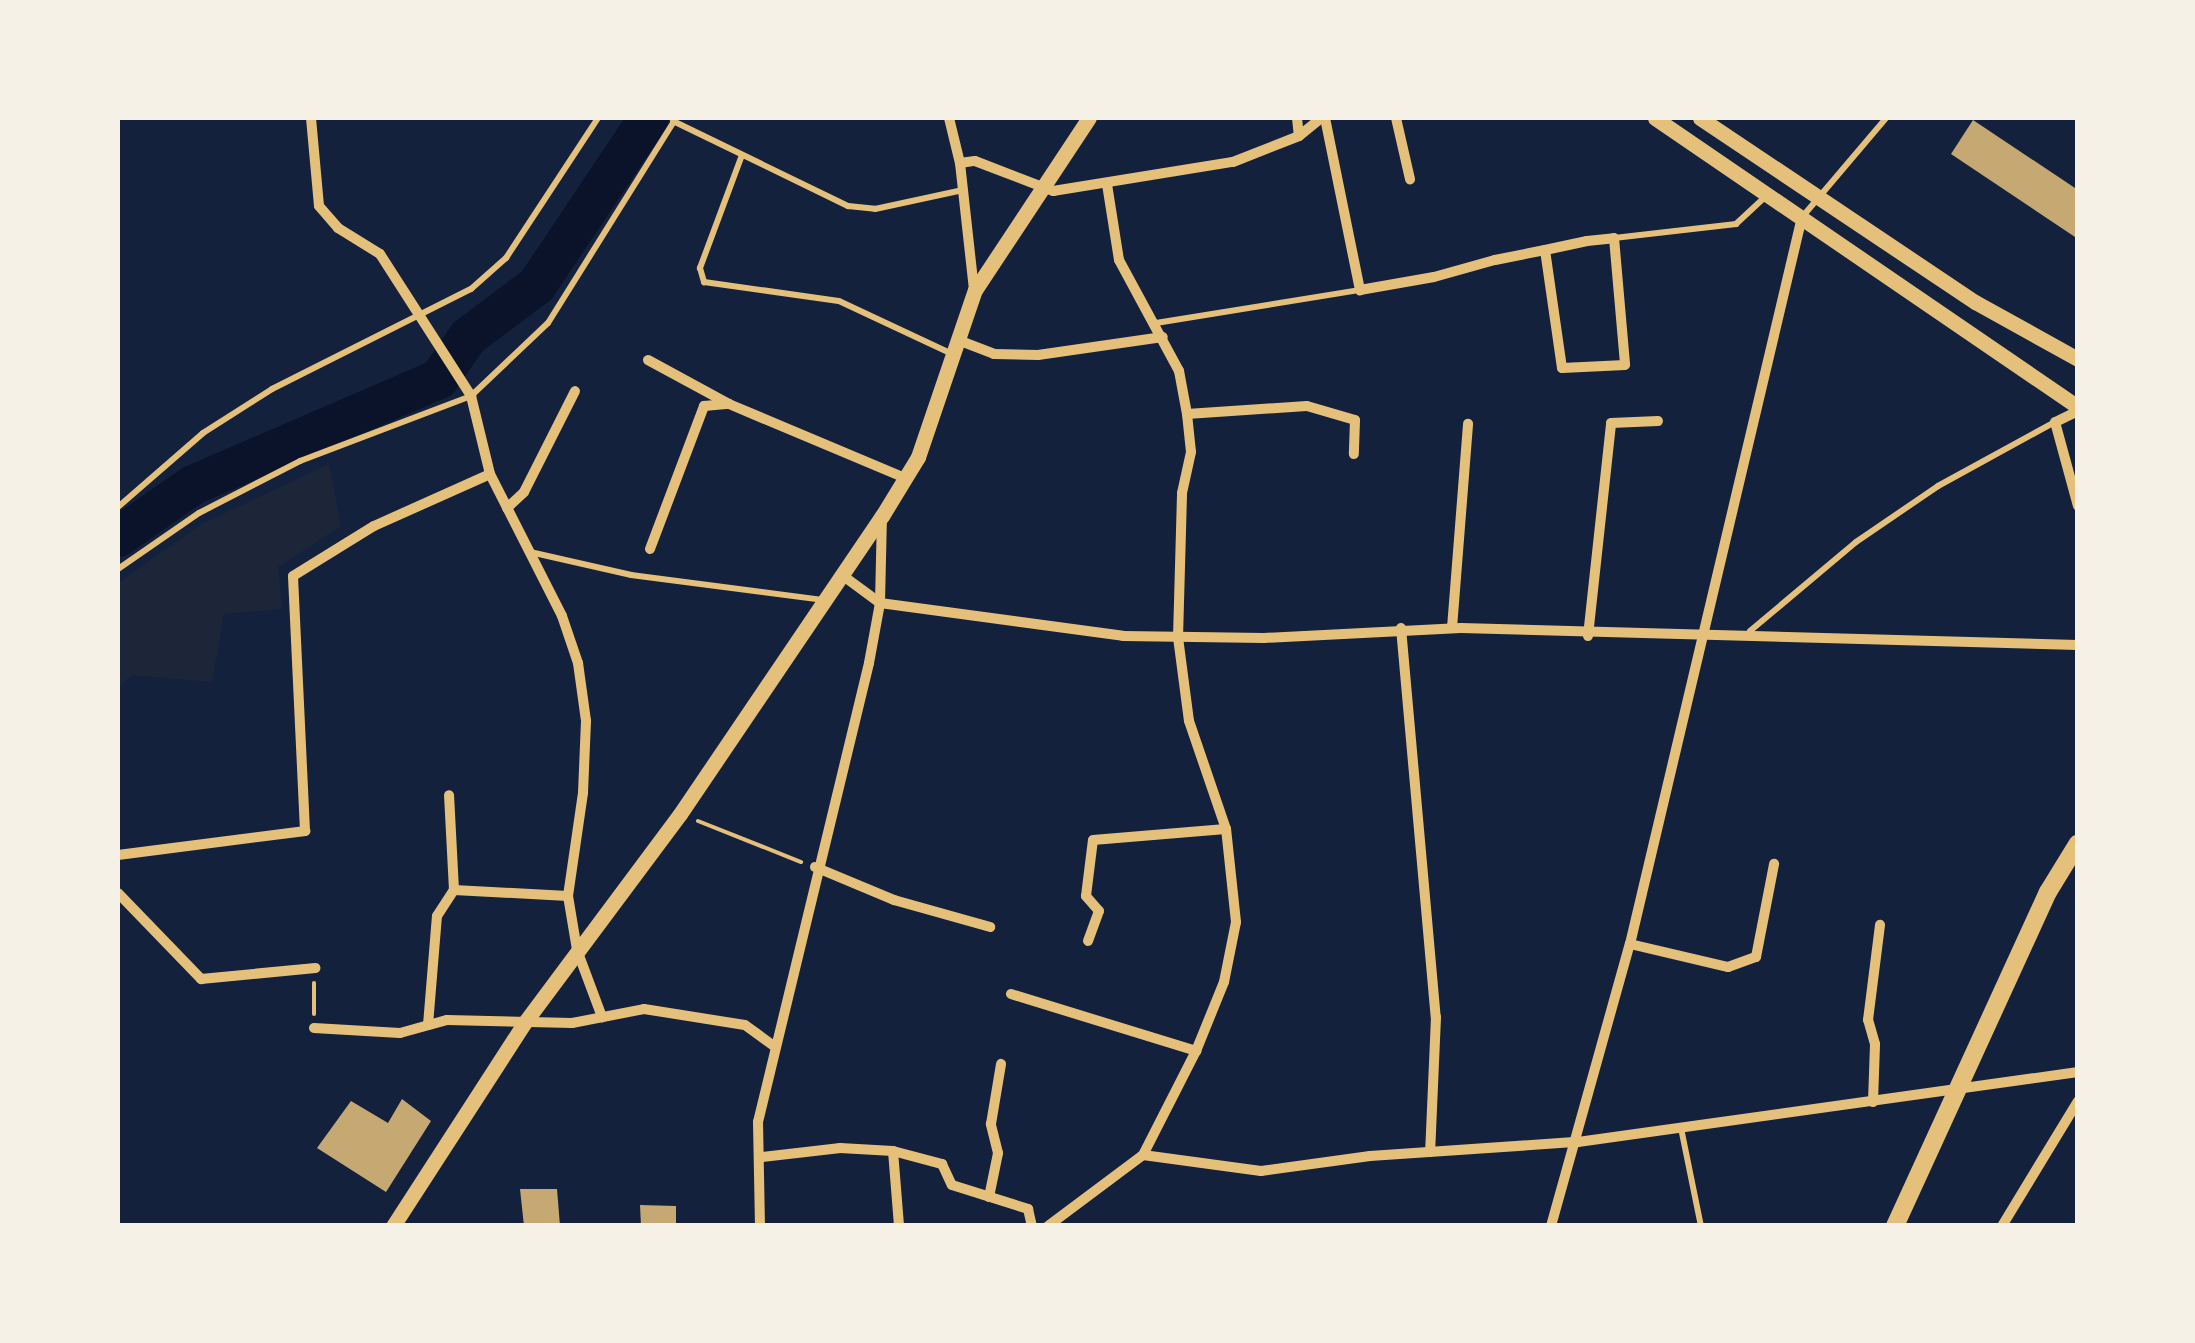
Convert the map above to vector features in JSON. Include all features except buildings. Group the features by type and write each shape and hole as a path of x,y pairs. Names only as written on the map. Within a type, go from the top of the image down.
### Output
{"main road":[{"path":"1896,1226 1954,1093 2078,843"}],"street":[{"path":"311,118 319,206 338,228 380,254 471,396 490,474 562,616 586,721 568,896 577,950 602,1017"},
{"path":"948,118 960,163 974,290"},
{"path":"394,1226 525,1022 680,814 882,516 905,478 956,348 974,290 1088,118"},
{"path":"1297,118 1299,136"},
{"path":"960,163 975,161 1043,187 1107,184 1233,162 1299,136 1323,118 1360,290 1545,250 1614,238 1625,365 1562,368 1545,250"},
{"path":"1396,118 1410,179"},
{"path":"1655,118 1769,192 2078,409 2056,422 2078,506"},
{"path":"1700,118 1818,198 2078,359"},
{"path":"1048,1226 1142,1155 1196,1051 1224,982 1236,922 1226,830 1188,720 1178,638 1182,493 1191,452 1187,414 1179,370 1120,260 1107,184"},
{"path":"1551,1226 1578,1142 1630,944 1802,216"},
{"path":"956,348 1038,355 1163,337"},
{"path":"648,360 728,404 905,478"},
{"path":"507,508 524,492 574,391"},
{"path":"650,548 704,406 728,404"},
{"path":"1187,414 1306,406 1355,420 1354,454"},
{"path":"1588,636 1611,423 1658,421"},
{"path":"1452,628 1468,424"},
{"path":"118,856 305,830 293,576 374,526 490,474"},
{"path":"760,1226 762,1157 758,1122 880,602 882,516"},
{"path":"842,575 880,602 1178,638 1452,628 1699,639 1750,631 1968,646 2078,645"},
{"path":"1401,628 1436,1017 1430,1152"},
{"path":"428,1025 437,916 454,890 450,795"},
{"path":"1088,940 1099,911 1086,896 1094,840 1226,830"},
{"path":"1630,944 1728,967 1756,957 1774,864"},
{"path":"815,868 894,900 990,926"},
{"path":"454,890 568,896"},
{"path":"118,893 201,978 315,968"},
{"path":"1873,1102 1876,1044 1868,1020 1880,925"},
{"path":"1010,994 1196,1051"},
{"path":"314,1028 400,1033 428,1025 602,1017 644,1008 688,1011 744,1025 773,1046"},
{"path":"989,1197 998,1153 992,1124 1001,1064"},
{"path":"1142,1155 1261,1171 1430,1152 1578,1142 1954,1093 2078,1072"},
{"path":"2002,1226 2078,1101"},
{"path":"762,1157 840,1148 893,1151 942,1164 952,1185 1028,1210 1032,1226"},
{"path":"893,1151 899,1226"}],"lane":[{"path":"118,507 203,433 272,389 471,290 506,258 598,118"},
{"path":"1802,216 1886,118"},
{"path":"118,570 199,513 300,461 471,396 548,323 674,119 848,206 875,209 964,190"},
{"path":"742,154 700,268 704,282 839,301 956,348"},
{"path":"1614,238 1736,224 1769,192"},
{"path":"1156,323 1360,290"},
{"path":"1750,631 1888,520 2056,422"},
{"path":"529,551 632,575 825,600"},
{"path":"1681,1128 1701,1226"}],"path":[{"path":"680,814 815,868"},
{"path":"314,1028 315,968"}],"shaded area":[{"path":"329,464 341,526 278,567 282,609 224,614 212,682 131,675 118,688 118,583 202,524"}],"waterway":[{"path":"118,537 193,485 439,379 468,337 537,285 649,118"}]}
